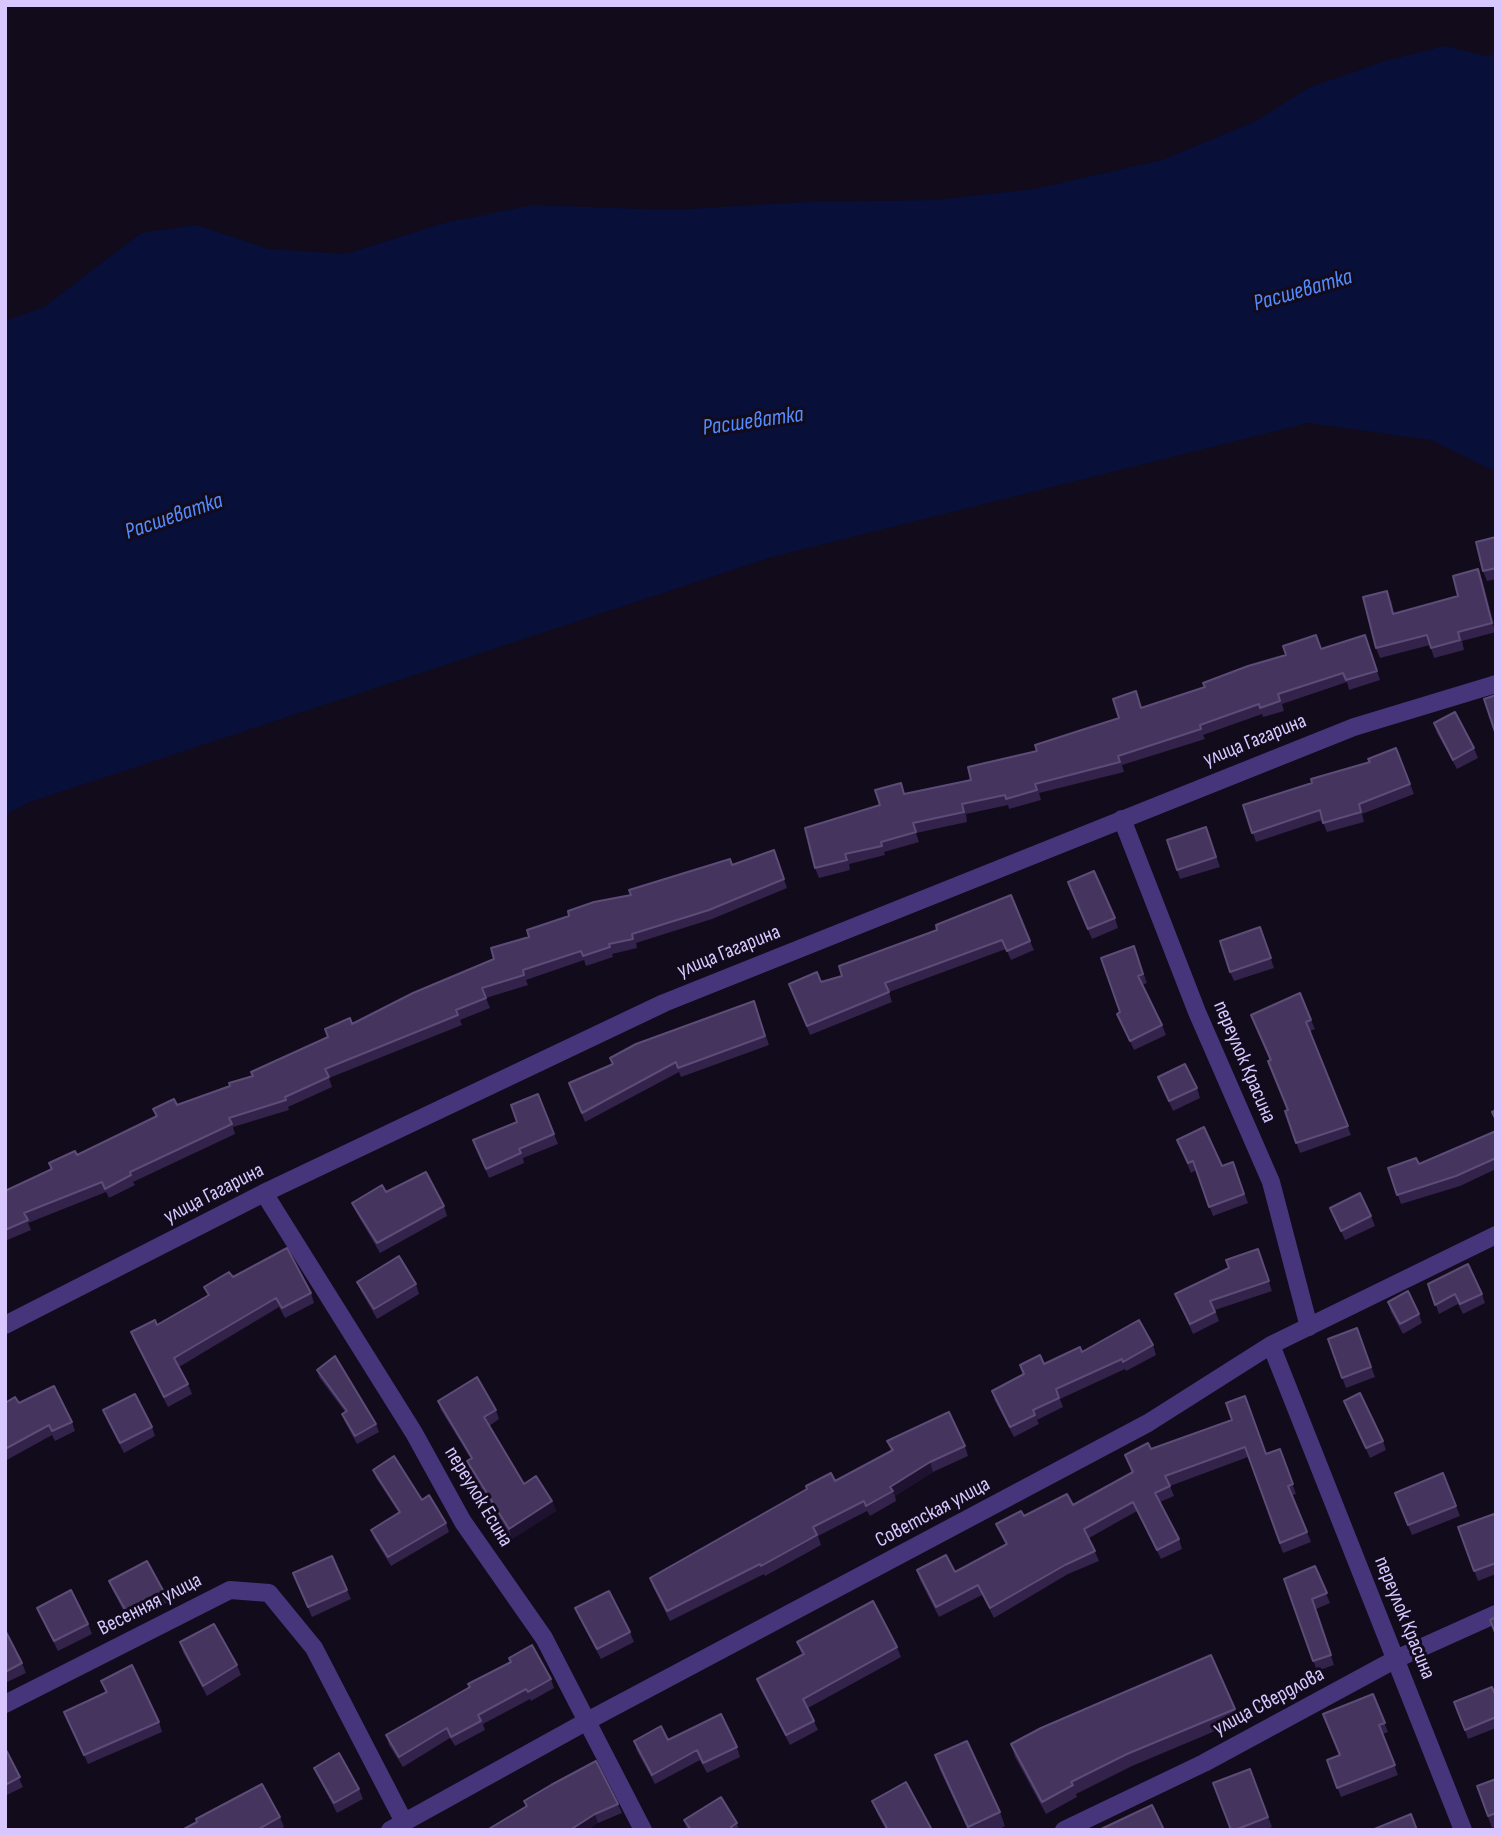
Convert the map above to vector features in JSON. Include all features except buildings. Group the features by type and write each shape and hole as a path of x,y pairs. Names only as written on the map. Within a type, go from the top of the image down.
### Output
{"street":[{"name":"улица Гагарина","path":"5,1325 264,1193 664,1003 1353,727 1496,684"},
{"name":"переулок Красина","path":"1122,819 1197,1012 1271,1182 1309,1328"},
{"name":"переулок Есина","path":"264,1193 414,1433 463,1522 544,1638 643,1830"},
{"name":"Советская улица","path":"397,1826 587,1721 1148,1423 1271,1345 1496,1235"},
{"name":"переулок Красина","path":"1271,1345 1463,1830"},
{"name":"Весенняя улица","path":"5,1704 230,1591 270,1593 314,1648 397,1826"},
{"name":"улица Свердлова","path":"1064,1830 1204,1763 1396,1659 1496,1614"}],"water":[{"name":"Расшеватка","path":"1445,46 1485,56 1496,54 1496,472 1431,440 1308,423 772,557 30,802 5,815 5,321 44,307 141,233 197,225 269,249 346,254 444,223 533,205 672,210 806,202 934,200 1034,189 1162,160 1256,121 1308,88 1385,61"}]}
